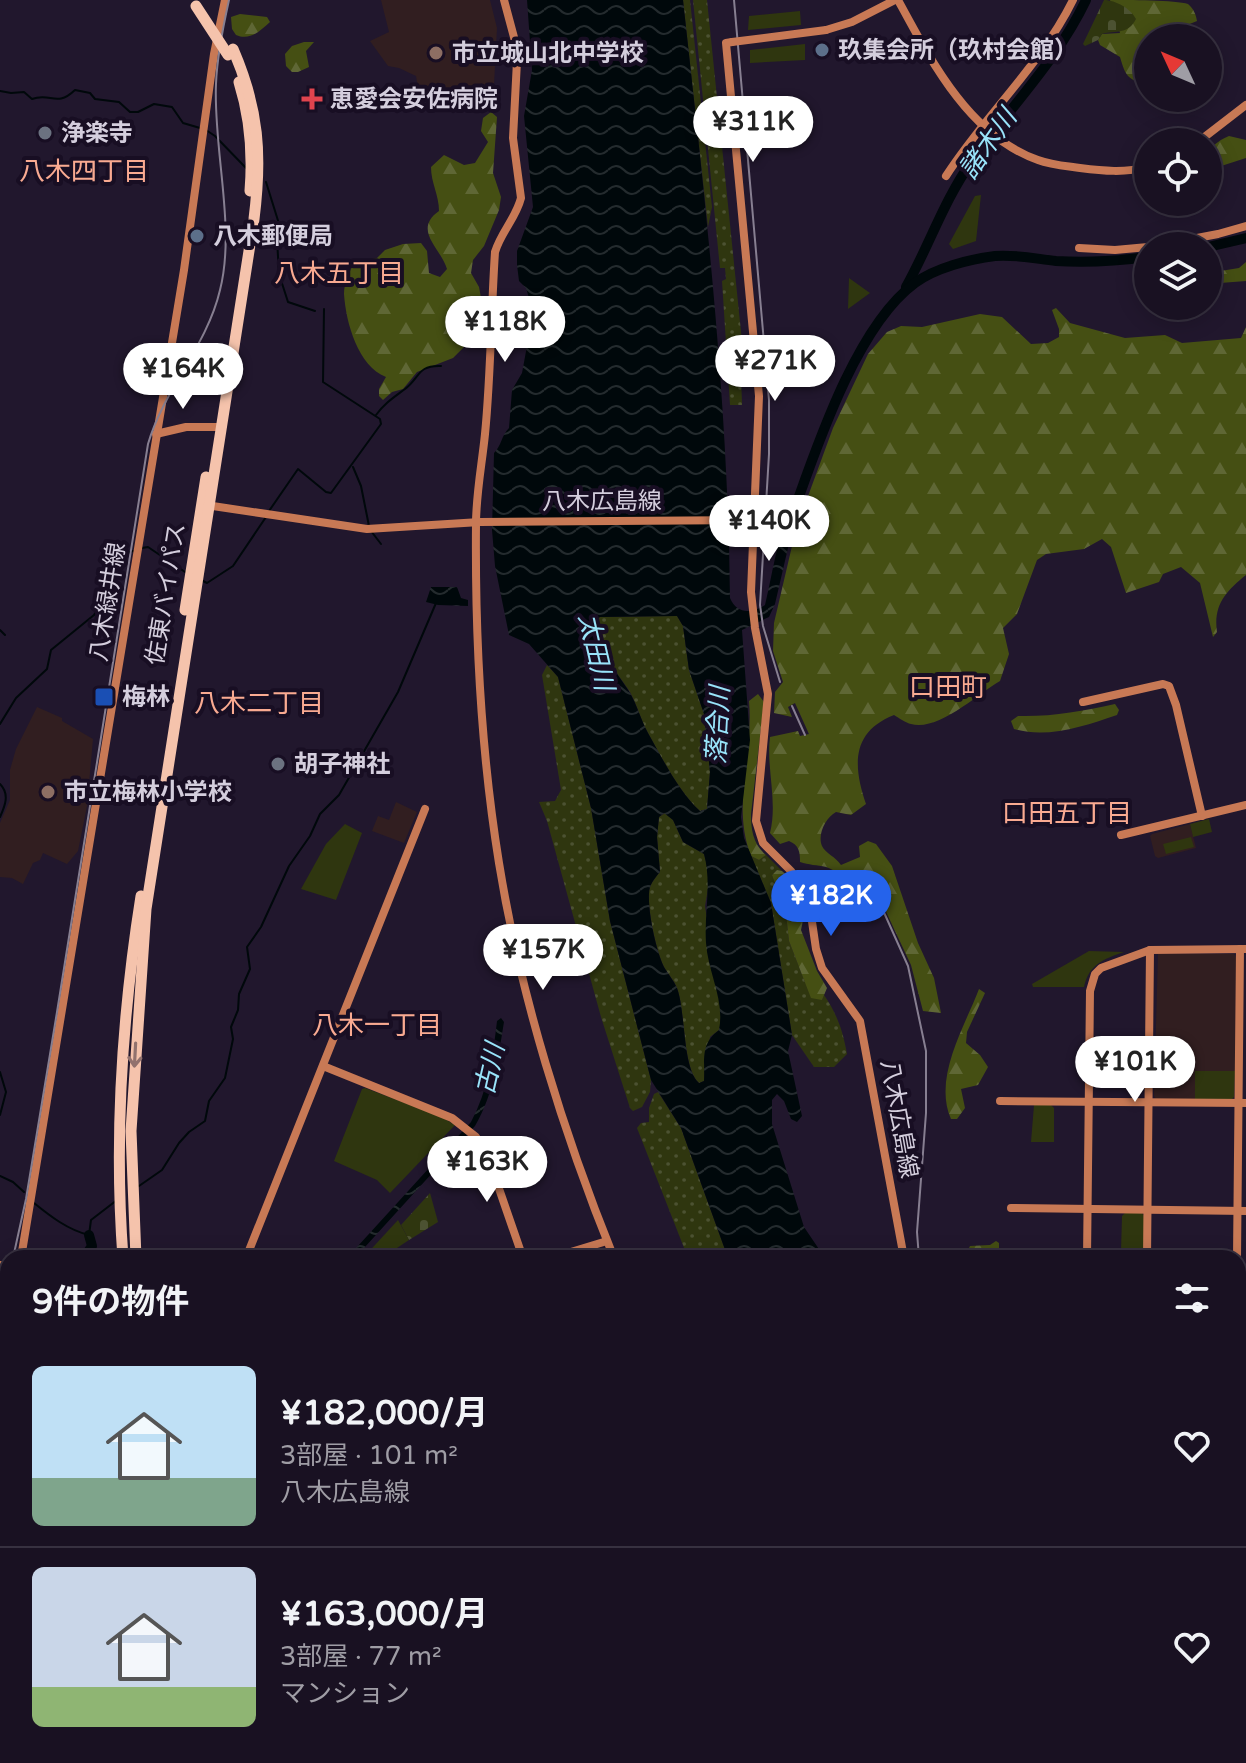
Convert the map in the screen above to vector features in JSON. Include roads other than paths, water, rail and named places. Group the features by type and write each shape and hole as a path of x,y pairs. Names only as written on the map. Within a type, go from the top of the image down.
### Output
{"highway":[{"name":"佐東バイパス","path":"136,1250 131,1131 146,909 251,186 249,123 244,98 230,52 197,2"},
{"name":"佐東バイパス","path":"122,1250 118,1133 131,959 206,505"}],"street":[{"name":"八木緑井線","path":"22,1250 225,0"},
{"path":"504,0 517,61 513,138 521,198 519,208 498,241 495,252 480,522 485,742 499,863 527,995 560,1106 611,1250"},
{"path":"751,520 759,396 726,43 826,30 862,18 897,0 939,75 960,101 1004,141 1024,154 1051,164 1105,171 1134,168"},
{"path":"946,176 1035,61 1073,0"},
{"path":"1216,128 1246,105"},
{"path":"1222,233 1246,226"},
{"path":"1079,248 1134,248"},
{"path":"156,434 186,427 217,427"},
{"name":"八木広島線","path":"206,505 367,529 480,522 751,520 752,607 768,694 758,799 758,833 769,852 791,871 805,891 822,968 860,1021 903,1250"},
{"path":"1083,702 1163,684 1169,686 1202,816"},
{"path":"1121,835 1246,805"},
{"path":"249,1250 425,809"},
{"path":"1087,1250 1091,981 1101,968 1150,950 1243,949 1242,1211 1238,1250"},
{"path":"1147,1250 1150,950"},
{"path":"323,1066 461,1123 486,1151 520,1250"},
{"path":"1000,1101 1242,1103"},
{"path":"1011,1208 1242,1211"},
{"path":"577,1250 607,1241"}],"water":[{"name":"太田川","path":"527,0 683,0 720,373 730,598 740,610 755,610 765,605 782,532 801,492 775,604 769,617 742,630 750,740 741,817 744,838 771,903 792,1035 788,1051 802,1116 797,1122 791,1119 784,1101 777,1094 772,1100 772,1124 804,1227 820,1250 725,1250 681,1128 651,1080 610,921 591,808 558,677 529,644 509,635 495,566 492,530 494,453 509,428 512,390 522,373 529,335 529,298 526,288 519,281 517,265 517,251 533,207 524,116 532,70","holes":["677,616 683,626 689,670 704,714 710,772 707,809 700,811 678,785 659,753 630,693 597,640 593,621 600,617","664,813 673,820 683,842 704,854 706,865 706,943 720,1019 719,1030 706,1046 704,1081 699,1083 687,1053 680,998 661,960 650,911 650,888 660,872 659,817"]},
{"path":"431,587 457,587 461,598 468,600 468,606 426,602"},
{"name":"古川","path":"501,1018 504,1022 494,1076 475,1126 362,1250 354,1250 471,1122 486,1085 497,1021"}],"waterway":[{"name":"諸木川","path":"906,287 962,176 1047,64 1086,0"},
{"path":"0,91 24,92 32,99 58,99 75,90 90,93 95,99 119,102 130,112 138,112 154,104 172,107 183,123 200,128"},
{"path":"206,130 246,168"},
{"path":"266,182 280,227 277,239 279,274 288,302 315,311"},
{"name":"落合川","path":"1222,244 1246,238"},
{"name":"落合川","path":"797,502 817,446 859,353 876,325 915,283 953,265 995,256 1079,262 1134,259"},
{"path":"269,511 298,469 331,493 381,424 380,419 323,382 324,309"},
{"path":"376,415 423,370 441,366"},
{"path":"353,467 361,486 369,526"},
{"path":"203,581 207,583 233,566 266,517"},
{"path":"371,531 381,544"},
{"path":"142,548 148,547 185,572"},
{"path":"0,724 16,698 47,669 51,650 94,615 127,553 133,551"},
{"path":"139,1186 162,1170 179,1143 205,1121 209,1101 225,1078 233,1039 231,1027 238,1010 239,994 250,969 247,947 261,927 289,866 310,836 320,814 339,795 398,692 436,603"},
{"path":"0,630 5,635"},
{"path":"0,784 6,796 0,817"},
{"path":"0,1072 6,1092 0,1115"},
{"path":"0,1176 24,1192"},
{"path":"34,1203 53,1218 89,1235 91,1220 117,1200"},
{"path":"89,1235 92,1246 89,1250"}],"railway":[{"path":"15,1250 57,1012 148,444 164,405 206,330 220,290 226,240 216,84 229,0"},
{"path":"734,0 769,400 760,605 780,682"},
{"path":"792,706 805,735"},
{"path":"873,888 908,966 926,1051 918,1250"}],"place":[{"name":"玖集会所（玖村会館）","path":"822,50"},
{"name":"市立城山北中学校","path":"436,53"},
{"name":"恵愛会安佐病院","path":"312,99"},
{"name":"浄楽寺","path":"45,133"},
{"name":"八木郵便局","path":"197,236"},
{"name":"梅林","path":"104,697"},
{"name":"胡子神社","path":"278,764"},
{"name":"市立梅林小学校","path":"48,792"}],"district":[{"name":"八木四丁目","path":"84,171"},
{"name":"八木五丁目","path":"339,273"},
{"name":"口田町","path":"948,687"},
{"name":"八木二丁目","path":"259,703"},
{"name":"口田五丁目","path":"1067,813"},
{"name":"八木一丁目","path":"377,1025"}]}
